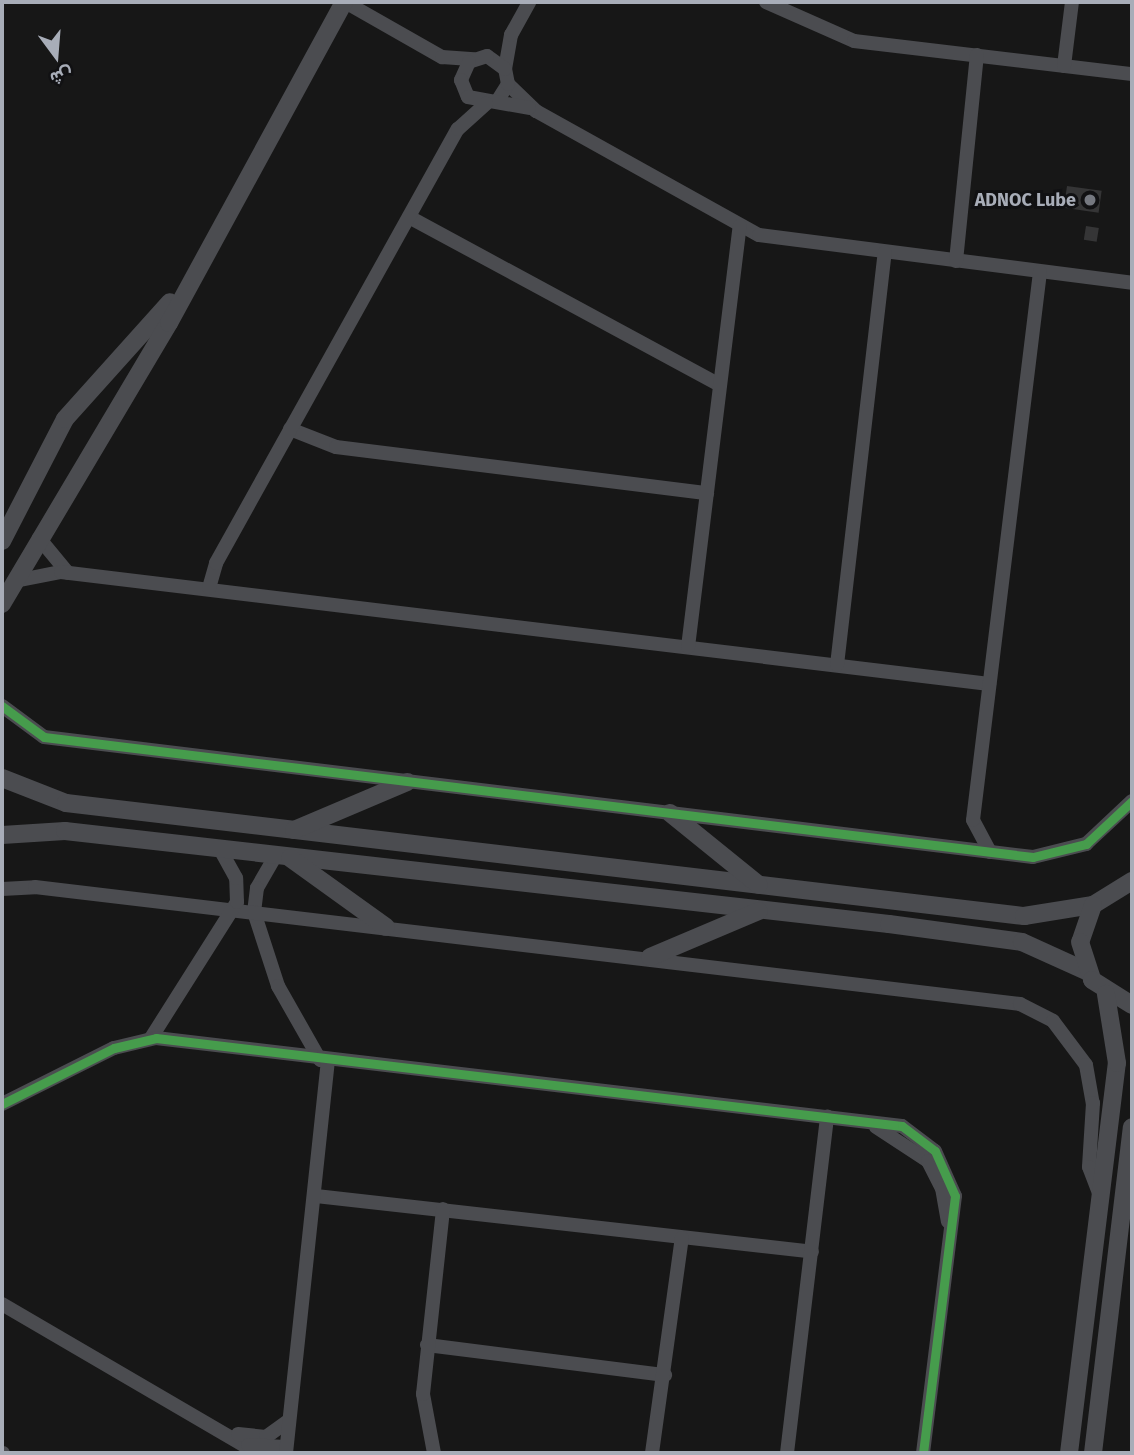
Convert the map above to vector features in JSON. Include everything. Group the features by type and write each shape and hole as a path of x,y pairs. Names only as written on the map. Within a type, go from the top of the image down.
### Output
{"street":[{"path":"2,604 345,2 442,57 463,89 492,102 536,110 740,226 779,240 1132,283"},
{"path":"458,129 492,102 507,76 511,36 530,2"},
{"path":"766,2 838,37 1132,74"},
{"path":"1065,66 1072,2"},
{"path":"209,588 216,563 458,129 464,67 511,36"},
{"path":"956,261 977,55"},
{"path":"442,57 480,58 507,76 536,110"},
{"path":"409,217 720,386"},
{"path":"688,647 740,226"},
{"path":"837,665 886,253"},
{"path":"2,541 71,412 193,271"},
{"path":"990,852 973,820 1040,272"},
{"path":"290,429 336,447 707,493"},
{"path":"39,538 68,573"},
{"path":"15,581 68,573 989,684"},
{"path":"2,706 44,737 1033,858 1066,853 1106,831 1132,802"},
{"path":"2,778 52,801 1024,916 1093,905 1132,881"},
{"path":"292,831 407,782"},
{"path":"670,814 760,885"},
{"path":"948,847 973,820"},
{"path":"2,835 65,831 1022,942 1086,971 1106,994 1132,1005"},
{"path":"151,1038 233,910 236,878 220,849"},
{"path":"2,1304 220,1426 252,1449 286,1450 316,1196 324,1060 283,995 254,912 257,887 281,855"},
{"path":"281,855 386,928"},
{"path":"2,890 35,887 998,999 1037,1011 1066,1034 1086,1065 1093,1103 1089,1167 1101,1198"},
{"path":"1086,971 1080,942 1093,905"},
{"path":"650,957 761,910"},
{"path":"1069,1453 1118,1050 1106,994"},
{"path":"2,1104 114,1048 151,1038 855,1120 904,1140 934,1170 947,1209 947,1260 923,1453"},
{"path":"787,1453 827,1116"},
{"path":"1093,1453 1132,1127"},
{"path":"316,1196 812,1252"},
{"path":"434,1453 423,1405 427,1345 443,1209"},
{"path":"652,1453 658,1430 682,1238"},
{"path":"427,1345 665,1375"},
{"path":"220,1426 260,1438 288,1422"},
{"path":"658,1430 659,1453"}],"building":[{"path":"1067,186 1102,191 1099,213 1064,208"},
{"path":"1086,226 1099,228 1097,242 1084,240"}],"cycle path":[{"path":"2,706 44,737 1033,857 1086,844 1132,801"},
{"path":"2,1104 114,1048 156,1038 902,1126 935,1151 955,1196 923,1453"}],"place":[{"name":"ADNOC Lube","path":"1090,200"}]}
